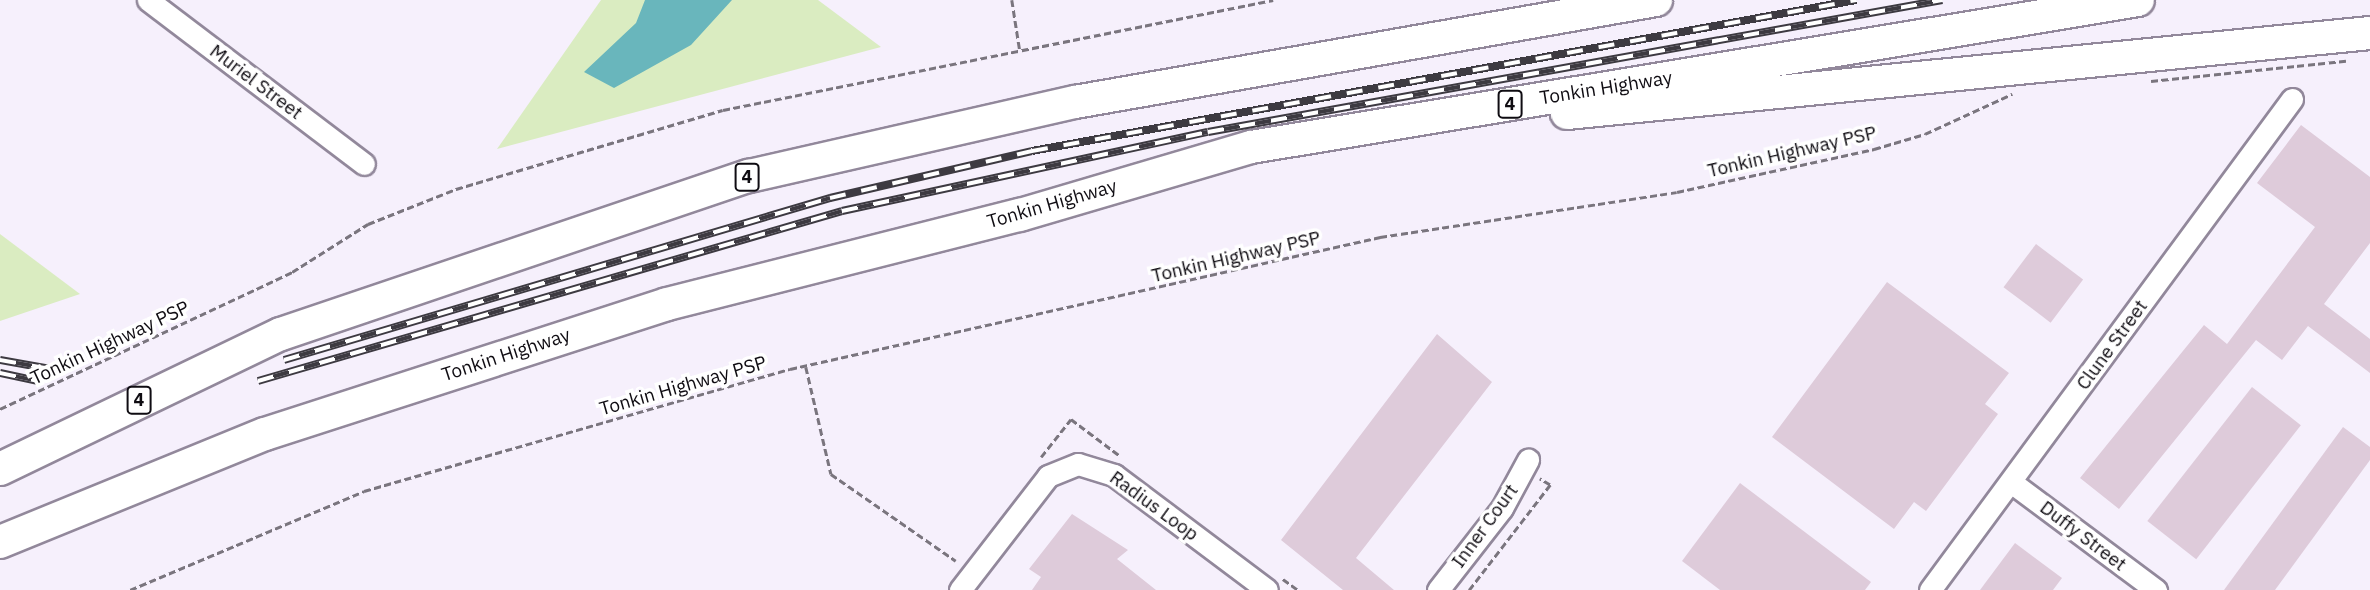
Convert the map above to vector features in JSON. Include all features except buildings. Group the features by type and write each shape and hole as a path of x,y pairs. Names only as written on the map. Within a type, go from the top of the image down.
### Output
{"highway":[{"path":"1228,78 1536,0"},
{"name":"4","path":"0,469 281,334 655,204 862,147 1656,0"},
{"name":"Tonkin Highway","path":"0,542 141,481 265,434 667,303 1020,215 1251,147 2138,0"},
{"path":"1020,215 1494,120 2363,46"},
{"path":"0,455 102,418"},
{"path":"0,558 141,481"}],"street":[{"name":"Muriel Street","path":"148,0 365,164"},
{"name":"Clune Street","path":"1930,590 2292,99"},
{"name":"Radius Loop","path":"956,581 1048,476 1078,464 1114,475 1271,582"},
{"name":"Inner Court","path":"1438,590 1526,465"},
{"name":"Duffy Street","path":"2011,482 2156,590"}],"path":[{"path":"1012,0 1020,51"},
{"name":"Tonkin Highway PSP","path":"0,409 292,272 368,224 456,189 723,110 1273,0"},
{"path":"2138,82 2363,46"},
{"name":"Tonkin Highway PSP","path":"130,590 364,491 806,365 1380,237 1678,192 1874,149 2015,93"},
{"path":"806,365 831,474 959,563"},
{"path":"1039,460 1071,419 1125,460"},
{"path":"1469,590 1550,485 1526,465"},
{"path":"956,581 959,563 967,553"},
{"path":"1271,582 1297,590"}],"green space":[{"path":"601,0 818,0 881,47 497,149"},
{"path":"0,234 80,294 0,321"}],"water":[{"path":"645,0 732,0 691,45 614,88 584,72 636,23"}],"railway":[{"path":"284,360 830,198 1032,151 1856,0"},
{"path":"258,381 842,211 1208,132 1942,0"},
{"path":"0,360 56,370"},
{"path":"0,373 37,381"}]}
